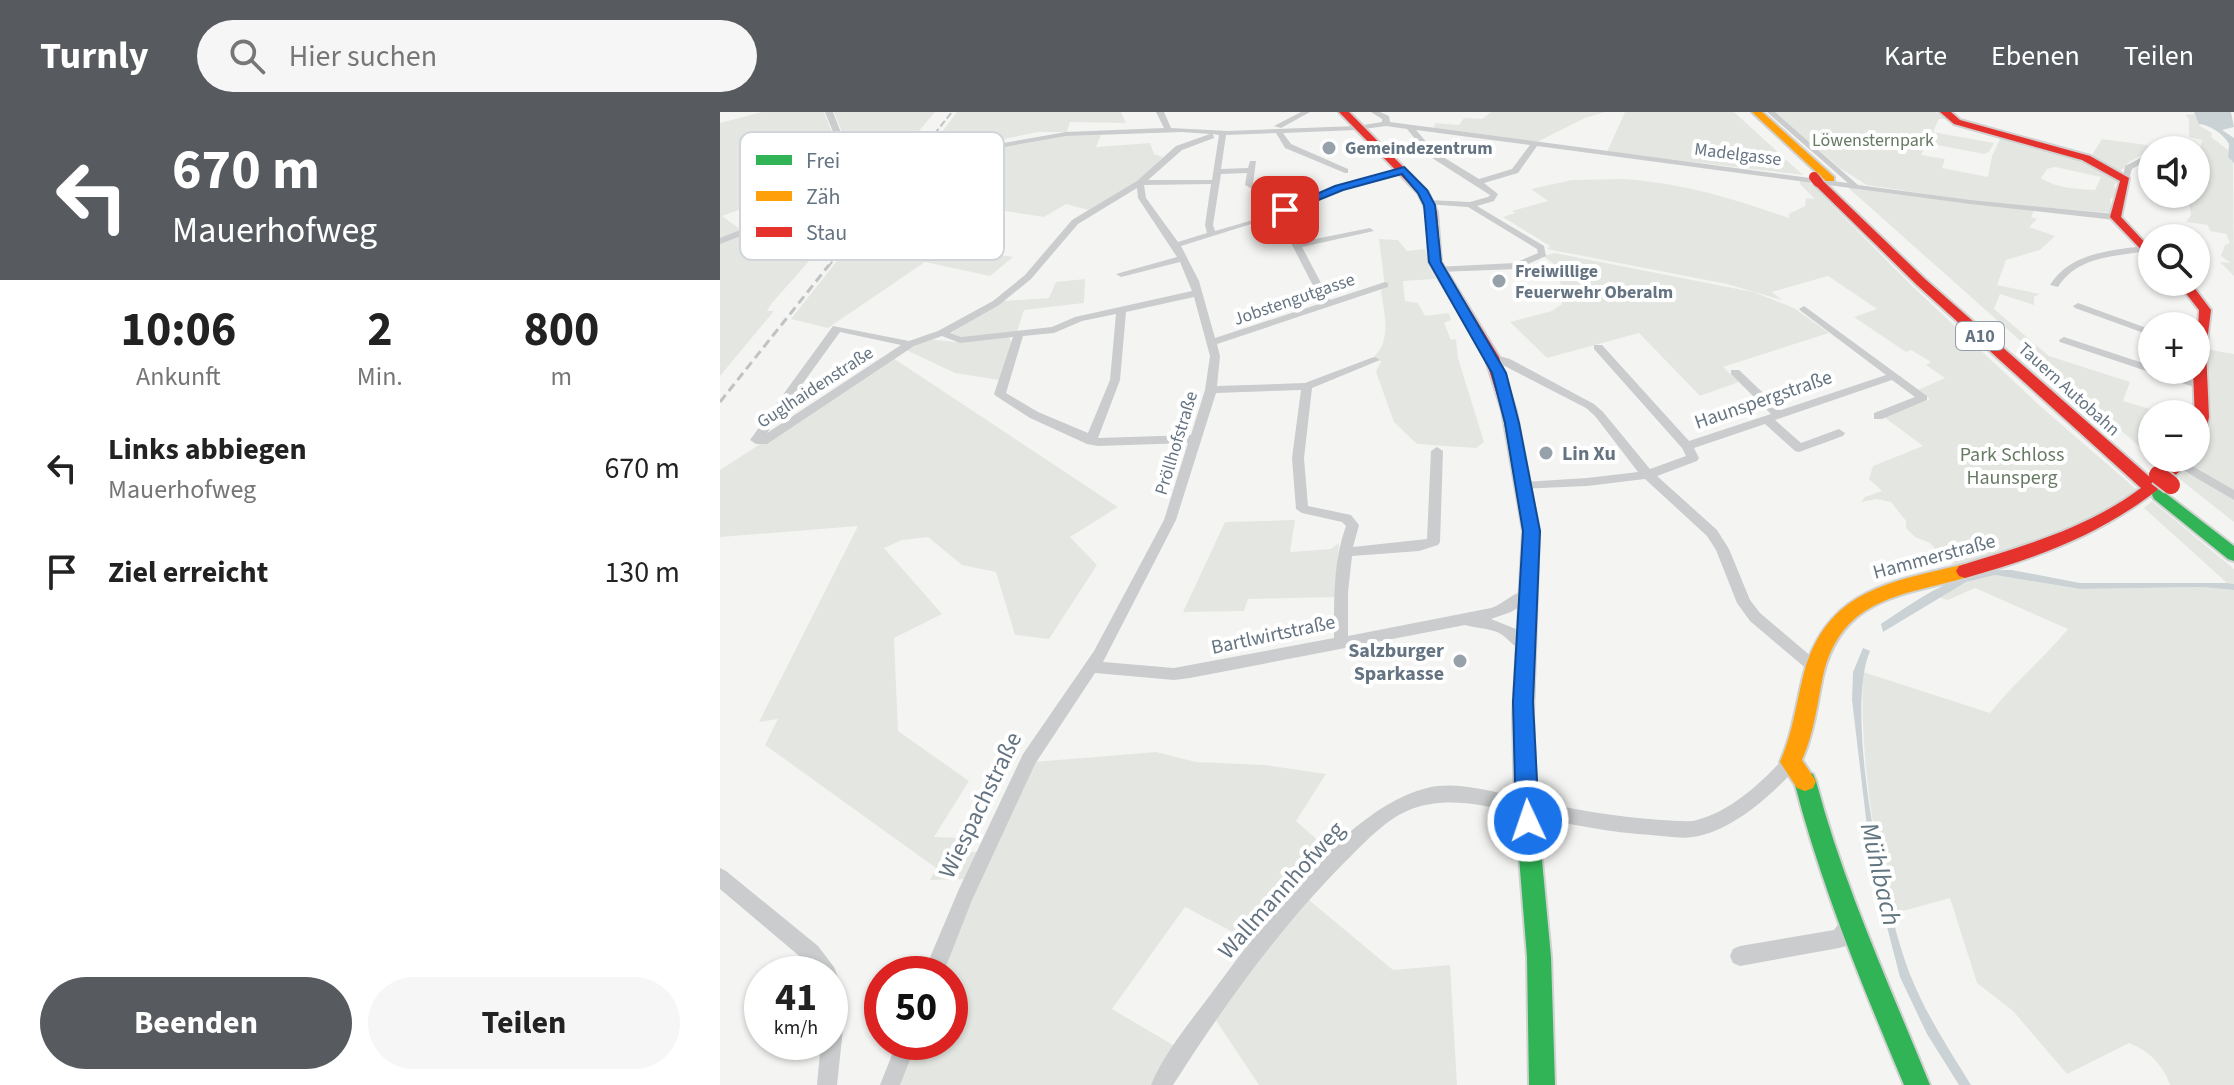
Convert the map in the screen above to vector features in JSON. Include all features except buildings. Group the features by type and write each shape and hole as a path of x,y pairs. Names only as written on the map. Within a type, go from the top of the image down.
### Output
{"main road":[{"path":"1344,112 1357,128 1404,170 1428,202 1434,256 1439,269 1492,357 1504,387 1531,531 1523,715 1527,814 1539,957 1542,1085"},
{"name":"Tauern Autobahn","path":"1745,112 1824,180"},
{"name":"Tauern Autobahn","path":"1757,112 1921,282 2159,485 2234,555"},
{"path":"1945,112 1957,122 2086,158 2125,180 2115,217 2138,242"},
{"path":"2201,386 2203,400"},
{"name":"Hammerstraße","path":"1791,762 1800,747 1808,715 1814,667 1832,627 1858,600 1888,589 2019,555 2109,521 2138,504 2171,472"},
{"name":"Tauern Autobahn","path":"2159,485 2234,535"},
{"path":"1791,762 1806,782 1820,839 1850,925 1917,1085"}],"street":[{"path":"829,112 837,132"},
{"path":"1160,112 1168,130"},
{"path":"1306,112 1274,131 1288,146 1345,171"},
{"path":"1375,112 1386,118 1386,124"},
{"path":"1771,112 1854,184"},
{"name":"Madelgasse","path":"1223,133 1386,124 1854,184 1970,202 2115,217"},
{"path":"1410,128 1432,154 1478,182 1494,196 1470,205 1428,202"},
{"path":"1004,145 1066,134 1168,130 1223,133"},
{"path":"1212,235 1209,225 1223,133"},
{"path":"1140,183 1179,148 1191,141 1223,133"},
{"path":"1478,182 1515,171 1535,144"},
{"path":"2125,180 2128,168 2138,162"},
{"path":"1140,183 1218,177 1252,167 1249,185 1252,187"},
{"path":"1176,245 1280,213 1339,188 1404,170"},
{"name":"Pröllhofstraße","path":"1092,667 1170,520 1211,390 1215,356 1198,293 1183,258 1142,198 1140,183"},
{"name":"Guglhaidenstraße","path":"910,344 837,328 756,440 763,441 910,344 942,333 1009,294 1047,257 1075,222 1140,183"},
{"path":"1439,269 1517,266 1543,254 1541,248 1470,205"},
{"path":"1280,213 1327,303"},
{"path":"1298,245 1370,231"},
{"path":"720,241 740,233"},
{"path":"2055,285 2074,264 2138,254"},
{"path":"1121,274 1183,258"},
{"name":"Jobstengutgasse","path":"1213,342 1385,285"},
{"path":"942,333 960,340 1054,330 1079,319 1198,293"},
{"path":"2078,306 2138,328"},
{"path":"1804,309 1923,398 1878,416"},
{"path":"1091,441 1115,380 1121,310"},
{"path":"1019,334 1000,394 1034,415 1091,441 1195,439"},
{"path":"2064,340 2138,365"},
{"path":"1598,347 1687,446"},
{"path":"1492,357 1506,361 1590,406 1646,473 1718,541 1735,586 1755,617 1814,667"},
{"path":"1211,390 1307,386 1375,360"},
{"path":"1735,372 1799,448 1839,433"},
{"name":"Haunspergstraße","path":"1524,486 1646,473 1690,461 1692,454 1687,446 1891,377"},
{"path":"2195,384 2201,386"},
{"path":"1307,386 1298,458 1301,505 1302,509 1314,514 1341,517 1347,547 1341,592 1341,641"},
{"path":"1347,547 1419,546 1433,542 1437,451"},
{"path":"2199,472 2234,496"},
{"name":"Bartlwirtstraße","path":"1092,667 1174,674 1503,611 1529,594"},
{"name":"Bartlwirtstraße","path":"1462,619 1505,628 1525,644"},
{"name":"Wiespachstraße","path":"940,956 1029,759 1092,667"},
{"name":"Wallmannhofweg","path":"1161,1085 1209,1010 1261,943 1344,851 1407,801 1427,795 1484,796 1527,814 1694,829 1708,826 1744,805 1791,762"},
{"path":"720,877 813,956"},
{"path":"1740,956 1839,939 1850,925"},
{"path":"827,1085 830,1060"},
{"path":"890,1085 900,1060"}],"green space":[{"path":"762,112 824,112 832,132 740,132 740,209 722,216 740,229 740,233 720,240 720,123"},
{"path":"834,112 935,112 918,132 842,132"},
{"path":"957,112 1121,112 1126,123 1070,122 1067,132 1038,132 1004,139 1004,132 942,132"},
{"path":"1491,112 1605,112 1585,118 1537,142 1433,130 1435,123 1459,125 1464,118 1482,119"},
{"path":"1625,112 1734,112 1803,175 1607,152"},
{"name":"Löwensternpark","path":"1774,112 1936,112 1946,119 1939,119 1933,132 1994,143 1984,154 1927,143 1921,155 1945,159 1942,168 1988,177 1992,156 2002,135 2076,156 2121,180 2114,185 2118,194 2110,199 2112,213 1971,201 1867,185 1841,169","holes":["2055,167 2101,177 2095,190 2060,186 2041,178 2047,169"]},
{"path":"2185,115 2197,116 2200,126 2212,133 2211,137 2228,150 2228,157 2233,162 2234,276 2220,262 2231,263 2221,256 2225,245 2230,243 2226,234 2210,231 2210,224 2186,222 2191,215 2190,208 2210,208 2210,136 2189,136 2189,119"},
{"path":"1101,135 1096,147 1150,143 1154,154 1163,157 1136,184 1092,211 1066,204 1044,217 1004,212 1004,146 1060,136"},
{"path":"2102,139 2138,144 2138,157 2118,174 2090,158"},
{"name":"Park Schloss Haunsperg","path":"1622,179 1707,192 1789,218 1789,214 1805,206 1806,198 1815,199 1800,184 1800,181 1809,182 1909,283 2039,405 2137,490 2096,521 2015,549 1954,565 1946,561 1930,543 1915,537 1906,528 1906,521 1891,502 1877,499 1861,502 1865,497 1882,491 1869,479 1873,466 1923,446 1884,417 1930,399 1918,390 1945,378 1926,365 1931,362 1911,350 1906,352 1854,317 1877,309 1828,276 1772,292 1782,300 1727,284 1547,249 1550,246 1503,217 1515,213 1512,211 1548,201 1531,189 1572,180"},
{"path":"1845,185 2034,211 2031,217 2037,219 2029,227 2055,236 2040,250 2006,260 1997,285 2040,294 2034,297 2034,305 2000,294 1994,309 2049,356 2130,382 2123,401 2138,405 2138,445"},
{"path":"740,234 740,260 810,260 772,303 767,311 774,311 720,376 720,280 720,242"},
{"path":"1379,239 1398,240 1407,251 1425,249 1429,267 1436,279 1403,281 1405,301 1418,303 1425,316 1449,313 1451,320 1444,323 1451,340 1456,339 1458,358 1484,442 1476,448 1417,444 1394,422 1376,372 1381,361 1374,357 1385,334 1381,291 1385,287"},
{"path":"1555,253 1753,292 1794,308 1829,333 1723,367 1739,382 1700,396 1639,333 1547,358 1510,322 1552,311 1562,304 1562,287 1553,267 1555,265 1543,256"},
{"path":"1004,256 1013,257 990,276 925,262 828,328 791,319 838,260 1004,260"},
{"path":"1085,279 1084,303 1024,310 1017,332 961,337 951,333 1003,301 1049,298 1056,282"},
{"path":"1009,337 1012,343 999,380 955,373 906,350 929,339 954,342"},
{"path":"2210,350 2234,354 2234,493 2201,472 2210,472"},
{"path":"893,358 1118,507 1070,537 1097,565 1049,639 1015,635 996,572 962,565 928,537 902,540 884,548 942,614 894,638 898,731 969,781 934,837 973,838 968,852 981,852 968,879 930,880 936,868 765,745 778,719 759,722 858,526 720,537 720,470"},
{"path":"2185,472 2234,497 2234,522 2177,477"},
{"path":"2152,501 2234,569 2234,584 2227,583 2144,508"},
{"path":"1295,520 1290,552 1331,549 1339,543 1335,597 1248,599 1244,611 1183,612 1225,522"},
{"path":"1995,575 2080,589 2202,587 2234,590 2234,1085 2170,1085 2164,1071 2154,1060 2129,1043 2067,1074 2013,1011 1977,983 1950,898 1892,914 1869,794 1863,733 1863,672 1990,713 2068,629 1975,588 1948,600 1937,597 1966,582"},
{"path":"1156,752 1196,762 1265,765 1326,774 1296,821 1332,853 1254,943 1185,907 1112,1009 1178,1048 1156,1085 896,1085 906,1060 968,1060 968,956 946,956 1033,762"},
{"path":"1309,900 1393,970 1450,965 1457,1085 1259,1085 1211,1013"}],"water":[{"path":"2194,112 2231,112 2234,127 2222,130 2234,138 2234,163 2228,157 2229,144 2226,140 2212,128 2199,124"},
{"path":"2012,570 2080,583 2227,583 2234,584 2234,590 2202,587 2080,589 1995,575 1966,582 1883,632 1881,624 1943,586 1976,574"},
{"name":"Mühlbach","path":"1863,648 1870,651 1863,680 1861,720 1864,765 1890,909 1918,993 1971,1085 1959,1085 1927,1034 1900,977 1872,869 1852,700 1853,672"}],"railway":[{"path":"936,132 952,112"},
{"path":"828,267 834,260"},
{"path":"720,402 829,265"}],"traffic: fast":[{"path":"1509,411 1531,531 1523,715 1526,807 1539,957 1542,1085"},
{"path":"2160,495 2234,555"},
{"path":"1805,781 1820,839 1850,925 1917,1085"}],"traffic: slow":[{"path":"1757,112 1830,179"},
{"path":"1805,781 1791,762 1803,729 1814,673 1823,646 1836,625 1852,609 1871,598 1965,571"}],"traffic: jam":[{"path":"1344,112 1423,192 1432,212 1435,262 1492,357 1509,411"},
{"path":"1945,112 1957,122 2086,158 2125,180 2115,217 2138,242"},
{"path":"1814,177 1818,182"},
{"path":"1818,182 1921,282 2147,484"},
{"path":"2197,296 2205,310 2199,350 2201,400"},
{"path":"1965,571 2027,553 2084,530 2136,500 2170,472"},
{"path":"2158,475 2171,485"}],"place":[{"name":"Gemeindezentrum","path":"1329,148"},
{"name":"Freiwillige Feuerwehr Oberalm","path":"1499,281"},
{"name":"Lin Xu","path":"1546,453"},
{"name":"Salzburger Sparkasse","path":"1460,661"}],"route":[{"path":"1285,210 1339,188 1404,170 1423,192 1432,212 1435,262 1499,373 1512,423 1531,531 1523,702 1528,821"}]}
